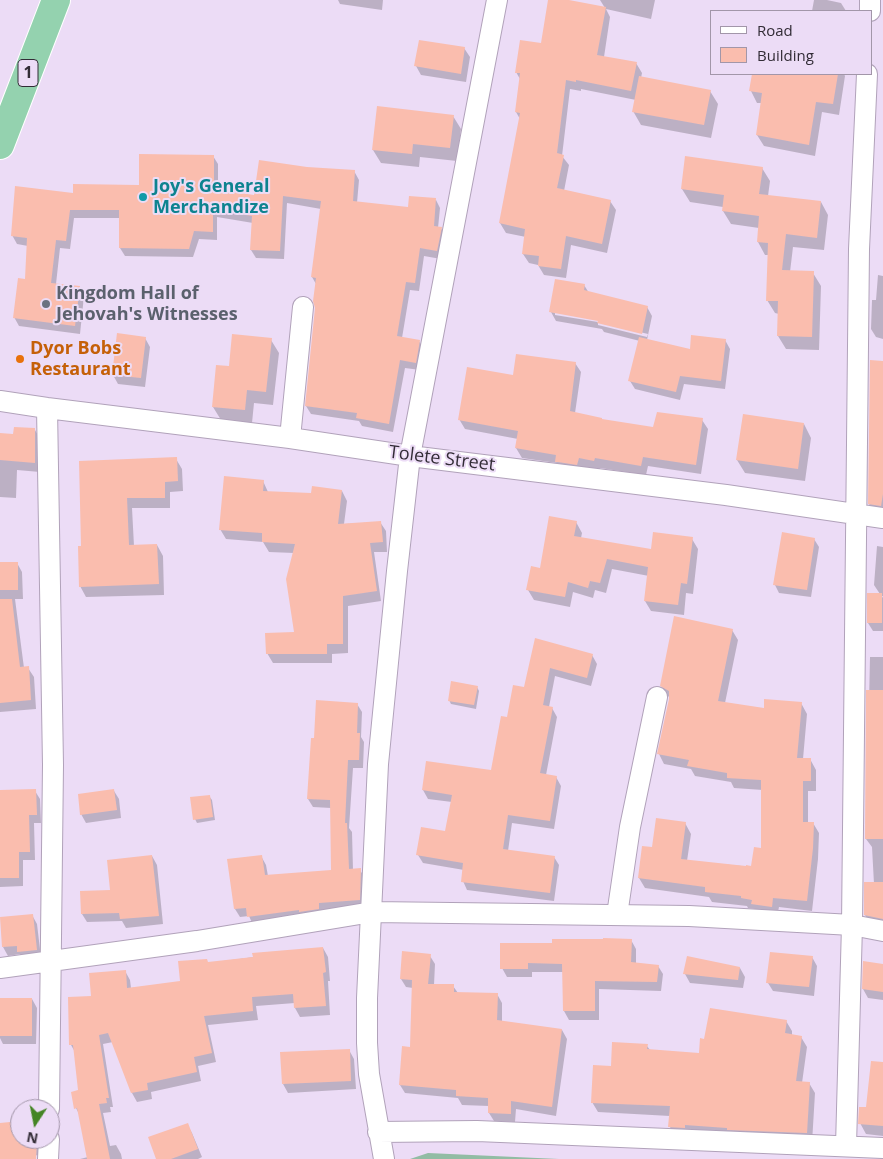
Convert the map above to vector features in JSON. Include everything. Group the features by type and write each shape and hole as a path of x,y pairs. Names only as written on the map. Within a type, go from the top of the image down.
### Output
{"highway":[{"name":"1","path":"0,145 56,0"}],"street":[{"path":"384,1159 369,1074 367,1043 367,998 378,764 410,456 497,0"},
{"path":"846,1146 852,925 859,249 867,75"},
{"path":"290,438 303,307"},
{"name":"Tolete Street","path":"0,401 883,518"},
{"path":"47,408 53,765 49,1099"},
{"path":"617,915 630,827 657,697"},
{"path":"0,968 197,941 372,912 689,916 852,925 883,931"},
{"path":"378,1132 476,1131 812,1152 846,1146 883,1148"}],"green space":[{"path":"428,1153 559,1159 410,1159"}],"building":[{"path":"548,0 569,0 606,7 597,55 637,62 631,91 576,80 576,82 566,80 557,153 564,155 557,188 611,200 602,244 566,236 561,269 538,266 539,256 522,254 525,229 499,223 520,113 515,112 520,73 515,73 520,40 541,43"},
{"path":"419,40 465,47 461,74 414,66"},
{"path":"752,75 838,75 833,104 816,102 809,145 756,135 762,93 749,91"},
{"path":"639,76 711,90 704,125 632,112"},
{"path":"377,106 454,115 450,148 413,144 412,154 372,150"},
{"path":"139,154 214,155 214,189 254,195 259,160 307,167 355,170 353,201 408,207 409,196 436,198 434,226 442,227 437,251 420,248 415,283 406,282 397,336 420,340 416,363 400,360 389,424 356,418 357,413 305,406 315,308 313,301 316,278 311,277 321,201 283,196 280,251 250,250 252,216 213,209 213,232 194,231 189,249 119,248 119,210 70,210 66,241 56,240 51,283 80,286 75,326 13,318 18,278 25,279 27,238 11,236 15,186 73,193 73,184 139,185"},
{"path":"685,156 763,167 759,194 821,201 817,238 786,234 782,270 814,271 812,337 777,336 778,301 766,301 768,243 757,242 759,216 722,211 724,195 681,189"},
{"path":"555,279 585,284 584,290 648,306 642,334 597,323 598,321 549,312"},
{"path":"117,333 146,337 141,378 112,375"},
{"path":"232,334 272,338 266,392 247,390 245,410 212,407 216,365 229,366"},
{"path":"691,335 726,339 721,381 680,376 676,392 628,381 639,337 690,349"},
{"path":"516,354 576,362 570,411 602,419 653,427 657,412 703,418 696,465 643,457 641,466 595,458 594,461 579,458 577,465 555,462 556,455 515,448 518,431 458,420 467,367 513,375"},
{"path":"870,360 883,361 883,494 881,506 868,504"},
{"path":"743,414 804,423 798,469 736,460"},
{"path":"14,427 35,428 35,463 0,460 0,433 13,434"},
{"path":"177,457 178,481 165,482 165,498 127,498 129,545 157,544 159,584 79,587 78,546 81,546 79,461"},
{"path":"224,476 264,480 263,491 311,493 312,486 342,490 338,524 381,521 383,542 370,543 377,591 343,596 343,644 327,644 327,654 266,654 265,633 294,632 286,579 295,544 262,542 262,533 219,530"},
{"path":"549,516 577,521 574,536 651,549 653,532 693,537 687,584 681,583 678,605 644,601 648,567 607,559 600,583 590,581 588,588 568,582 565,597 526,590 531,566 540,568"},
{"path":"782,532 815,538 807,590 773,585"},
{"path":"0,562 18,562 18,590 0,590"},
{"path":"867,593 882,593 882,623 867,623"},
{"path":"0,599 12,599 20,667 29,666 31,700 0,703"},
{"path":"674,616 733,629 718,701 764,708 764,699 802,702 797,758 811,758 811,781 803,781 803,822 814,822 807,901 773,898 772,907 751,904 752,900 741,898 741,896 705,892 705,887 638,878 642,846 652,847 656,818 686,822 681,859 751,866 754,847 761,848 761,780 727,778 727,773 687,766 689,760 657,754 669,699 669,691 660,686"},
{"path":"535,638 593,654 587,678 550,668 543,705 553,707 540,773 557,776 550,821 508,815 503,849 555,856 550,893 461,882 463,863 416,855 421,827 445,831 452,795 422,790 426,761 491,770 501,716 507,717 513,685 524,687"},
{"path":"451,681 478,686 474,705 448,701"},
{"path":"866,690 883,690 883,839 865,839"},
{"path":"316,700 358,703 357,733 360,733 359,760 348,760 345,823 347,823 349,869 361,868 360,900 319,903 319,909 247,917 246,908 234,909 227,859 262,855 265,875 331,870 330,800 307,799 311,738 314,738"},
{"path":"36,789 37,815 29,815 30,852 19,852 19,878 0,878 0,790"},
{"path":"114,789 117,810 80,815 78,794"},
{"path":"210,795 213,817 193,820 190,797"},
{"path":"152,855 159,916 120,919 119,913 81,914 80,891 110,890 107,860"},
{"path":"864,882 883,882 883,919 864,915"},
{"path":"33,914 37,950 17,952 17,946 2,947 0,917"},
{"path":"552,939 632,939 631,962 659,965 657,982 595,981 595,1011 563,1011 562,964 528,963 528,969 500,969 500,943 552,943"},
{"path":"323,947 326,972 323,973 326,1006 294,1008 293,994 252,997 253,1011 204,1016 212,1053 194,1057 197,1072 147,1083 148,1090 131,1093 108,1033 99,1035 109,1098 106,1098 107,1103 99,1104 110,1159 87,1159 77,1108 74,1109 71,1092 78,1090 73,1045 69,1045 68,997 91,996 89,973 126,970 127,988 180,981 178,961 207,959 208,962 253,957 252,953"},
{"path":"402,951 431,954 428,984 454,984 454,992 498,993 497,1020 562,1029 552,1107 511,1101 511,1114 488,1113 488,1098 456,1096 456,1090 399,1085 402,1046 410,1047 412,980 400,979"},
{"path":"770,952 813,956 809,987 766,983"},
{"path":"687,956 740,967 738,980 683,974"},
{"path":"863,961 883,964 883,992 862,989"},
{"path":"0,998 32,998 32,1036 0,1036"},
{"path":"710,1008 787,1020 785,1033 802,1036 796,1081 810,1082 807,1133 727,1130 727,1128 685,1125 685,1128 668,1127 670,1106 591,1103 593,1065 611,1066 612,1042 648,1044 647,1049 699,1053 700,1038 704,1039"},
{"path":"350,1049 351,1081 282,1084 280,1052"},
{"path":"871,1061 883,1062 883,1126 858,1124 859,1107 866,1107"},
{"path":"10,1122 10,1149 36,1149 36,1159 0,1159 0,1123"},
{"path":"188,1123 198,1149 171,1159 156,1159 148,1137"}],"place":[{"name":"Joy's General Merchandize","path":"143,197"},
{"name":"Kingdom Hall of Jehovah's Witnesses","path":"46,304"},
{"name":"Dyor Bobs Restaurant","path":"20,359"}]}
